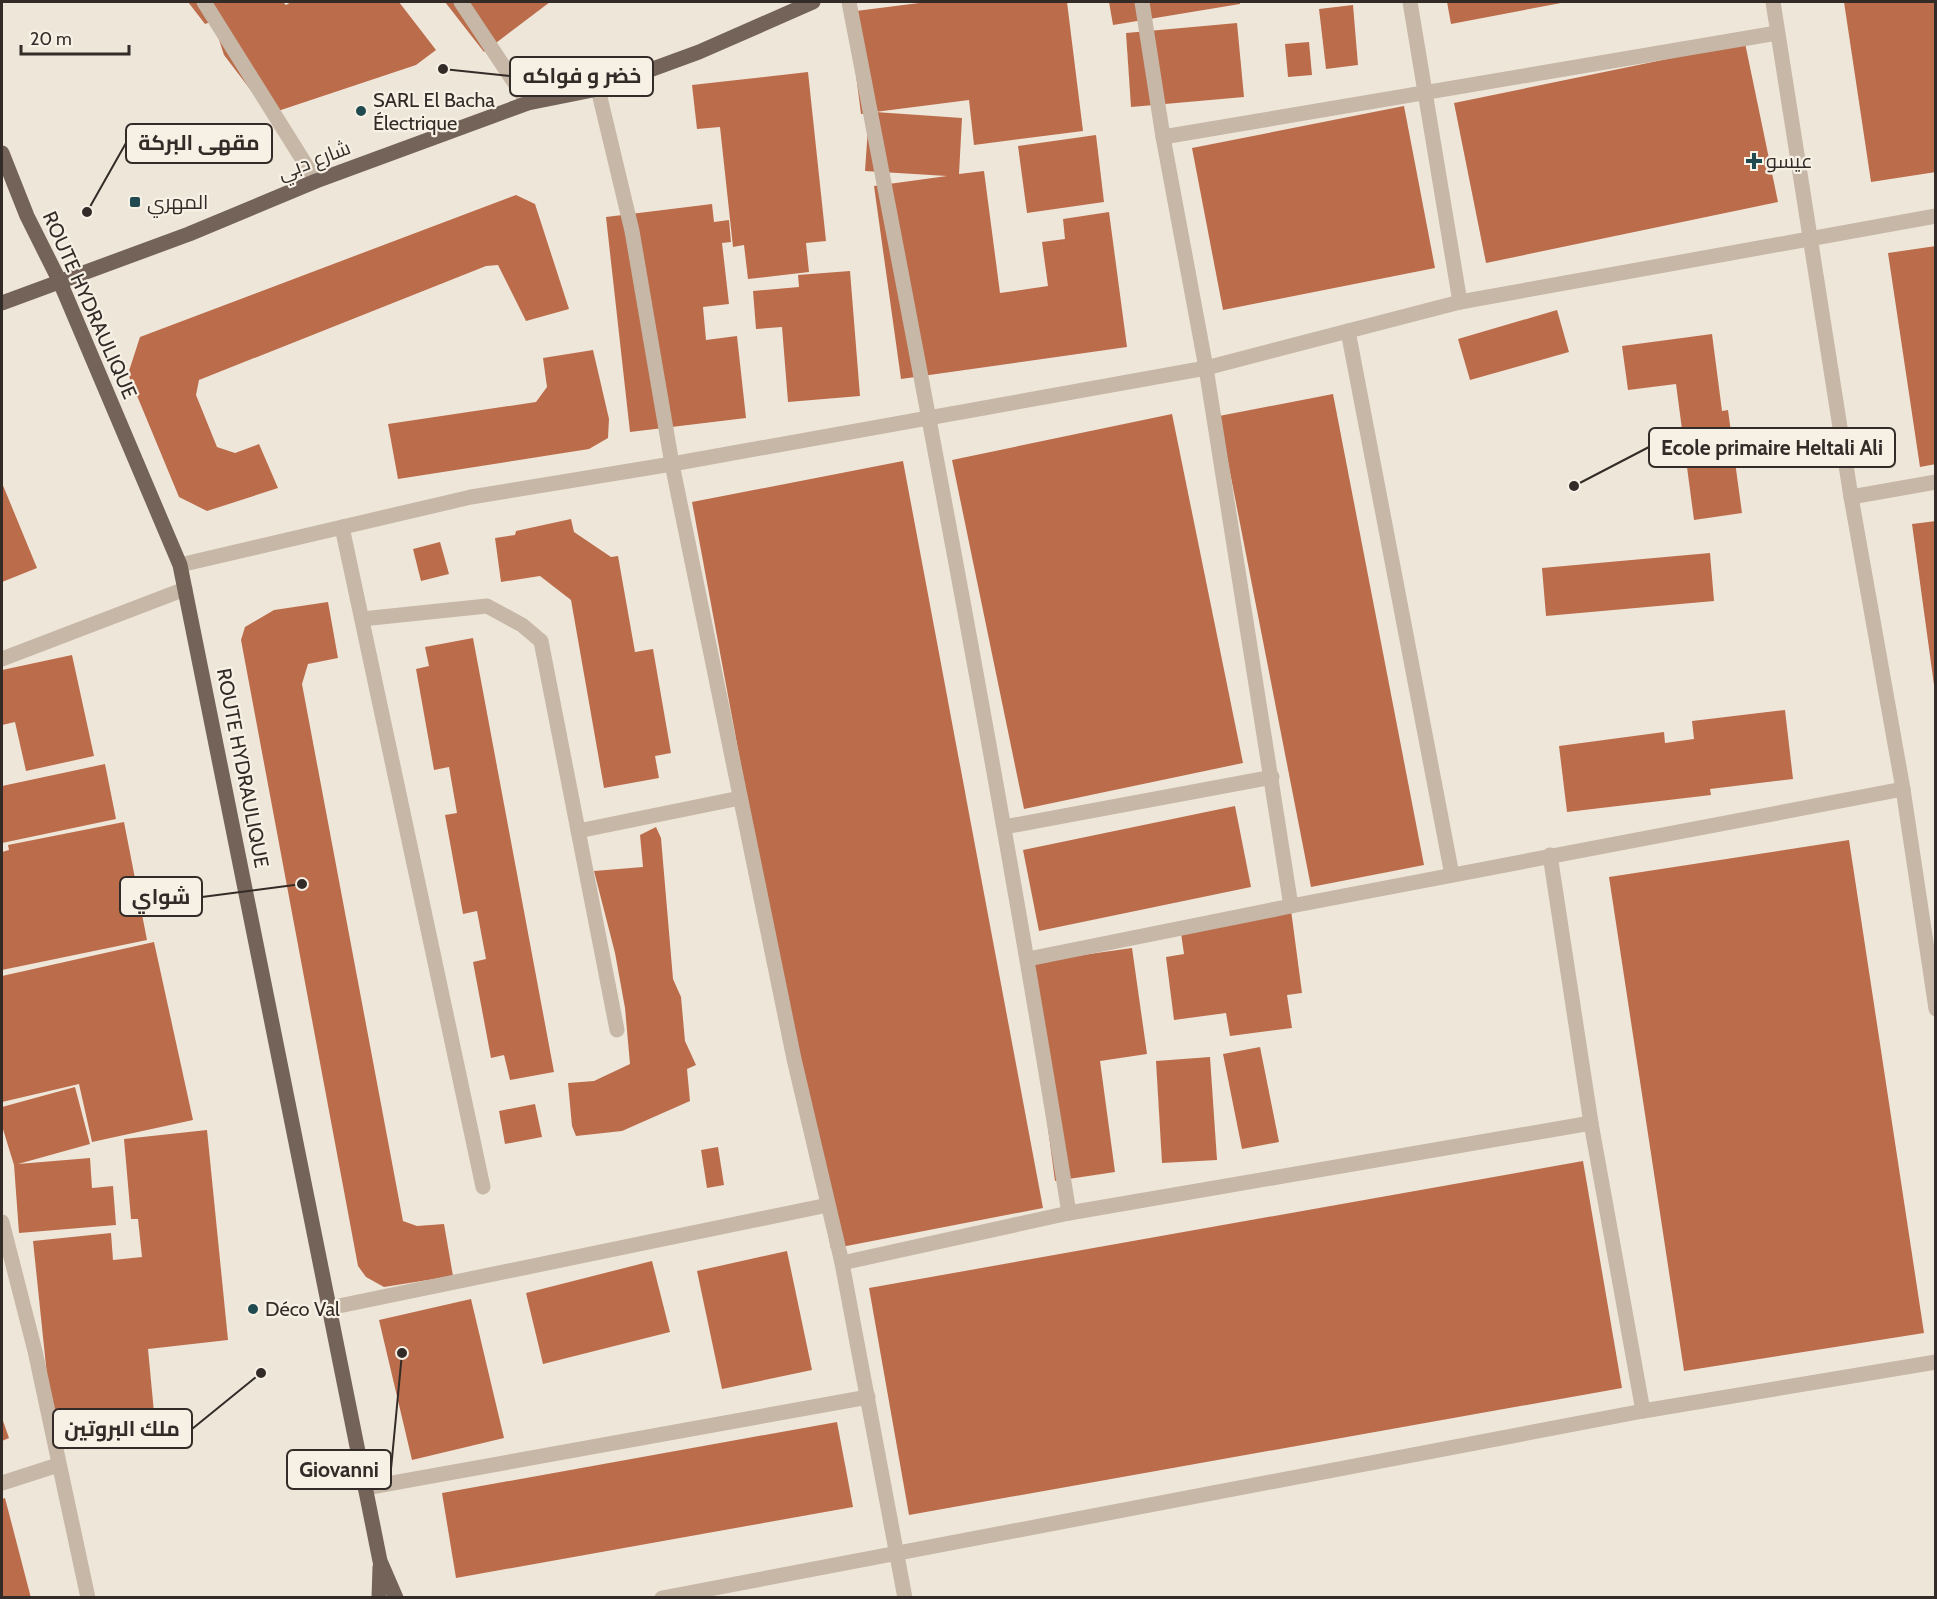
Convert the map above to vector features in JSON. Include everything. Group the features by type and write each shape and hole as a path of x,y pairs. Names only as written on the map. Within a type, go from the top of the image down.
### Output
{"main road":[{"name":"شارع دبي","path":"2,303 189,234 316,181 528,103 598,88 699,52 813,2"},
{"name":"ROUTE HYDRAULIQUE","path":"2,153 27,216 60,282 180,565 380,1561"},
{"path":"379,1598 380,1561"},
{"path":"380,1561 396,1598"}],"street":[{"path":"204,2 316,181"},
{"path":"460,2 528,103"},
{"path":"849,2 930,418 1028,959 1069,1213"},
{"path":"1142,2 1163,137 1206,368 1291,906"},
{"path":"1410,2 1460,302"},
{"path":"1773,2 1812,236 1851,497 1903,789 1935,1009"},
{"path":"1163,137 1777,33"},
{"path":"598,88 632,231 672,464 794,1059 842,1263 905,1598"},
{"path":"180,565 471,497 672,464 1206,368 1460,302 1812,236 1935,216"},
{"path":"1348,331 1452,875"},
{"path":"1851,497 1935,482"},
{"path":"342,527 483,1187"},
{"path":"2,659 185,589"},
{"path":"362,619 487,606 522,625 541,641 617,1029"},
{"path":"1004,827 1272,777"},
{"path":"1028,959 1550,855 1903,789"},
{"path":"578,831 740,798"},
{"path":"1550,855 1591,1123 1643,1411"},
{"path":"842,1263 1069,1213 1591,1123"},
{"path":"329,1308 828,1205"},
{"path":"2,1222 35,1352 88,1598"},
{"path":"662,1598 1643,1411 1935,1362"},
{"path":"365,1488 867,1397"},
{"path":"2,1483 58,1465"}],"building":[{"path":"188,2 283,2 286,5 291,2 399,2 436,50 416,65 269,114 224,55 213,21 205,24"},
{"path":"445,2 550,2 484,52"},
{"path":"927,2 1067,2 1083,131 974,145 969,100 875,112 962,118 959,174 984,171 1000,293 1048,286 1042,242 1065,239 1063,219 1109,212 1127,347 901,379 874,186 947,176 865,171 869,113 861,114 848,12"},
{"path":"1109,2 1240,2 1240,4 1113,25"},
{"path":"1447,2 1561,2 1561,3 1451,24"},
{"path":"1844,2 1936,2 1936,172 1871,182"},
{"path":"1353,5 1358,65 1326,69 1319,9"},
{"path":"1237,23 1244,97 1131,107 1126,33"},
{"path":"1309,42 1312,75 1288,77 1285,44"},
{"path":"1745,43 1778,202 1486,263 1454,103"},
{"path":"808,72 826,241 806,243 809,272 748,279 744,245 733,247 720,127 697,129 692,85"},
{"path":"1404,106 1435,268 1223,310 1192,148"},
{"path":"1096,135 1104,202 1027,213 1018,146"},
{"path":"516,195 535,204 569,309 526,321 498,265 486,266 199,380 196,395 217,447 235,453 259,444 278,488 207,511 179,497 128,374 140,337"},
{"path":"712,204 714,222 729,220 731,242 722,243 729,304 703,307 706,340 737,336 746,418 630,432 606,217"},
{"path":"1936,246 1936,464 1920,467 1888,253"},
{"path":"850,271 860,396 788,402 782,327 756,329 753,291 799,287 798,275"},
{"path":"1557,310 1569,352 1470,380 1458,339"},
{"path":"1712,334 1722,411 1728,410 1742,513 1694,520 1676,384 1628,390 1622,346"},
{"path":"593,350 609,419 608,438 589,449 398,479 388,424 536,402 547,387 543,358"},
{"path":"1333,394 1424,865 1311,887 1219,416"},
{"path":"1172,414 1243,763 1024,809 952,460"},
{"path":"903,461 1043,1208 831,1249 692,502"},
{"path":"2,483 37,568 2,582"},
{"path":"571,519 574,532 611,557 618,556 635,652 653,649 671,753 655,756 659,778 604,788 571,600 540,576 501,582 495,538 515,535 516,531"},
{"path":"1936,521 1936,685 1934,685 1912,524"},
{"path":"440,542 449,574 421,581 413,549"},
{"path":"1710,553 1714,601 1546,616 1542,568"},
{"path":"328,602 338,658 308,664 302,684 403,1221 417,1226 444,1224 453,1276 384,1287 366,1277 358,1266 241,640 245,627 274,610"},
{"path":"473,638 554,1072 510,1080 504,1055 491,1058 473,962 486,959 477,911 463,914 445,815 457,813 449,767 434,770 416,669 429,666 425,647"},
{"path":"72,655 94,756 26,771 15,722 2,725 2,670"},
{"path":"1785,710 1793,779 1710,789 1711,795 1567,812 1559,746 1664,732 1665,743 1694,739 1692,721"},
{"path":"105,764 116,819 2,843 2,786"},
{"path":"1235,806 1251,887 1039,931 1023,850"},
{"path":"124,822 147,940 2,970 2,852 9,850 8,845"},
{"path":"656,827 661,838 673,979 681,997 685,1041 696,1065 687,1069 690,1101 622,1131 576,1136 572,1126 568,1083 594,1081 630,1064 625,1008 615,953 594,871 643,867 640,835"},
{"path":"1849,840 1924,1333 1684,1371 1609,877"},
{"path":"1291,910 1302,993 1287,995 1292,1028 1230,1036 1226,1013 1174,1020 1166,957 1184,954 1180,926"},
{"path":"154,942 193,1120 92,1142 79,1084 2,1102 2,976"},
{"path":"1132,948 1147,1054 1100,1061 1115,1172 1055,1181 1026,963"},
{"path":"1260,1047 1279,1142 1242,1149 1223,1054"},
{"path":"1210,1057 1217,1160 1162,1163 1156,1061"},
{"path":"75,1087 90,1144 18,1164 90,1158 92,1188 113,1186 116,1225 19,1233 14,1165 2,1126 2,1107"},
{"path":"535,1104 542,1137 505,1144 499,1111"},
{"path":"207,1130 228,1340 148,1349 155,1423 53,1433 33,1241 111,1233 113,1260 142,1257 138,1219 131,1219 124,1139"},
{"path":"718,1147 724,1185 707,1188 701,1150"},
{"path":"1583,1161 1622,1388 909,1515 869,1288"},
{"path":"787,1251 812,1370 722,1389 697,1271"},
{"path":"652,1261 670,1332 543,1364 526,1293"},
{"path":"471,1299 504,1438 412,1460 379,1320"},
{"path":"2,1418 9,1438 2,1441"},
{"path":"837,1422 853,1507 456,1578 442,1493"},
{"path":"5,1498 31,1598 2,1598 2,1499"}],"place":[{"name":"خضر و فواكه","path":"443,69"},
{"name":"SARL El Bacha Électrique","path":"361,111"},
{"name":"عيسو","path":"1754,161"},
{"name":"المهري","path":"135,202"},
{"name":"مقهى البركة","path":"87,212"},
{"name":"Ecole primaire Heltali Ali","path":"1574,486"},
{"name":"شواي","path":"302,884"},
{"name":"Déco Val","path":"253,1309"},
{"name":"Giovanni","path":"402,1353"},
{"name":"ملك البروتين","path":"261,1373"}]}
